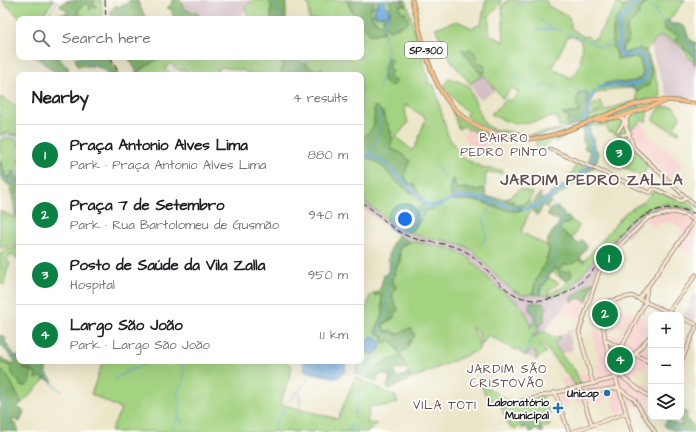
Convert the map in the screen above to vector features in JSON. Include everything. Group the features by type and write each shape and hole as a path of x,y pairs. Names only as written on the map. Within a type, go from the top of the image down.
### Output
{"main road":[{"name":"SP-300","path":"412,0 435,80 449,103 468,121 491,133 524,139 548,136 583,124 630,114 657,103 676,101"},
{"name":"SP-300","path":"591,122 614,111 635,104 655,100 696,104"},
{"path":"635,104 640,106 639,111"},
{"path":"614,111 613,115 619,117"}],"street":[{"path":"629,134 626,121 630,114"},
{"path":"619,117 623,119 635,148 696,206"},
{"path":"618,131 624,122"},
{"path":"550,149 650,193 653,189 657,189 680,201 687,198"},
{"path":"593,384 579,332 600,271 613,253 644,220 654,215 675,212 695,219 639,298"},
{"path":"668,312 696,275"},
{"path":"621,348 645,301 647,287"},
{"path":"632,432 615,378 605,339 605,328 601,303 632,296 645,301 664,312"},
{"path":"684,319 696,324"},
{"path":"684,355 696,327"},
{"path":"502,406 615,378 619,375 648,338"},
{"path":"605,339 648,362"},
{"path":"607,346 612,344"},
{"path":"614,373 648,396"},
{"path":"579,387 592,425"},
{"path":"582,394 618,388 632,397 648,417"},
{"path":"555,392 571,432 626,413"},
{"path":"650,420 656,432"}],"shaded area":[{"path":"181,0 253,0 241,16 199,16 190,10 184,9"},
{"path":"660,36 672,39 678,43 683,53 696,66 696,98 667,95 650,46"},
{"path":"483,75 496,90 479,100 470,84"},
{"path":"642,121 648,135 682,163 671,180 635,142 630,129"},
{"path":"470,129 489,140 478,154 462,135"},
{"path":"364,201 400,229 417,235 450,241 467,247 512,289 524,294 548,296 560,294 572,286 628,222 643,211 667,203 668,206 681,207 696,211 696,216 671,209 653,212 641,218 642,221 628,237 625,237 619,245 617,244 577,297 568,302 550,323 537,343 536,360 515,350 531,325 525,312 519,304 497,287 471,259 453,249 415,242 399,237 364,208"},
{"path":"671,212 696,216 696,255 689,250 687,252 678,246 677,243 682,236 679,234 682,229 673,222 658,223 654,228 644,219 654,214"},
{"path":"597,273 586,306 575,320 561,309"},
{"path":"696,293 696,322 684,317 684,313 690,305 687,303"},
{"path":"627,310 647,320 644,324 648,326 648,363 645,369 641,367 636,373 633,370 633,376 629,382 640,390 644,383 648,385 648,417 640,407 617,415 615,407 611,407 611,404 614,403 612,398 603,399 604,402 595,404 593,401 589,402 588,400 577,404 575,399 570,401 569,397 567,398 569,407 563,409 557,394 564,389 561,379 570,378 542,343 557,348 578,375 589,373 590,376 598,374 596,365 599,364 599,360 593,339 594,328 599,331 599,333 607,336 614,334 619,335 621,328 617,328 619,321 624,321 625,316 620,313 621,311 626,313"},
{"path":"576,328 569,334 573,350 561,354 552,341 562,334"}],"green space":[{"path":"1,0 54,0 42,16 18,16"},
{"path":"96,0 92,2 96,7 93,6 89,11 90,6 86,3 78,11 80,16 56,16 67,13 67,10 59,6 67,1"},
{"path":"101,0 103,16 80,16 78,11 86,3 95,7 92,1"},
{"path":"130,0 137,0 145,16 111,16 110,11 116,5 118,7 127,4"},
{"path":"172,0 181,0 184,9 199,14 199,16 173,16 172,10 167,8 172,3"},
{"path":"253,0 269,0 271,6 271,16 247,16 245,8"},
{"path":"269,0 283,0 286,2 286,16 271,16 271,6"},
{"path":"303,0 347,0 355,16 309,16 309,6"},
{"path":"347,0 375,0 370,11 374,20 377,23 382,24 384,32 370,35 364,27 364,16 355,16"},
{"path":"375,0 378,0 378,5 373,14 376,16 389,14 389,9 383,0 389,0 391,6 390,15 401,12 399,5 402,4 405,6 403,0 406,0 429,82 427,83 434,85 448,136 460,154 459,156 484,168 502,170 503,173 486,173 485,189 480,189 477,191 466,188 458,189 454,185 454,179 453,200 479,201 497,208 531,208 521,232 547,246 549,250 545,266 535,291 531,294 523,295 516,292 500,279 473,251 466,247 411,233 429,205 421,205 414,216 400,229 364,201 364,158 377,162 399,183 414,194 423,197 405,178 406,168 410,161 401,153 390,148 391,132 382,111 374,107 374,122 372,129 364,136 364,72 323,72 322,68 315,70 306,65 306,60 364,60 364,27 370,34 384,28 373,18 370,11","holes":["406,105 426,118 415,147 412,150 396,137 408,123 404,106"]},
{"path":"389,0 403,0 406,6 399,5 401,12 405,12 409,22 389,30 384,25 383,18 390,15 391,6"},
{"path":"486,0 501,0 501,4 489,16 489,34 504,42 502,7 507,0 546,0 548,6 569,17 572,24 570,27 583,37 587,36 591,40 597,37 617,3 623,6 623,9 615,24 613,33 613,41 617,58 618,60 635,57 640,59 643,74 641,78 633,81 609,82 605,86 632,86 633,88 613,89 594,94 590,107 600,101 604,108 594,114 590,108 588,114 586,112 589,101 577,106 580,112 568,113 564,116 568,116 570,119 567,122 569,127 564,128 563,125 559,126 556,116 523,123 509,122 491,114 507,99 511,101 519,92 511,88 503,99 483,75 470,84 451,61 448,56 447,46 444,45 435,28 457,21 472,28 481,24","holes":["568,36 576,37 581,41 581,62 577,72 571,78 552,68"]},
{"path":"637,0 648,0 638,11 639,15 627,27 628,42 623,45 621,52 623,54 640,48 644,51 646,50 652,72 651,81 649,85 636,91 632,86 605,86 603,84 631,82 640,78 643,74 640,59 635,57 617,59 616,51 613,48 613,43 611,41 615,22 622,12 623,6"},
{"path":"648,0 685,0 663,28 679,35 675,39 683,45 684,49 693,54 696,66 681,47 673,41 660,36 646,50 633,50 622,54 623,45 628,41 627,27"},
{"path":"668,20 671,24 679,24 685,27 689,39 696,43 696,64 694,62 693,54 684,49 683,45 675,39 679,35 664,30 663,24"},
{"path":"470,48 478,56 476,62 484,64 485,73 480,73 461,49 467,51"},
{"path":"648,55 661,94 660,97 638,101 642,111 648,108 646,122 643,120 631,129 628,119 622,118 631,145 649,164 642,177 613,161 622,138 609,131 606,126 590,126 588,117 614,107 637,101 636,91 647,86 652,77 647,58"},
{"path":"387,58 390,58 393,62 389,65 389,69 392,71 389,75 390,79 397,81 392,86 384,82 383,74"},
{"path":"40,60 61,60 64,65 68,66 69,72 54,72"},
{"path":"76,60 110,60 116,72 106,72 94,66 77,66"},
{"path":"130,60 156,60 137,72"},
{"path":"156,60 284,60 282,72 245,72 222,67 218,69 216,72 188,72 183,69 181,71 177,69 170,63 165,69 169,72 138,72"},
{"path":"284,60 302,60 306,65 315,70 322,68 323,72 282,72"},
{"path":"449,78 468,85 484,123 492,129 526,135 562,129 536,136 511,136 487,129 465,115 468,113 444,86"},
{"path":"587,92 589,98 586,112 589,113 590,133 599,154 594,168 588,165 590,151 584,148 586,145 583,141 583,129 585,128 583,123 568,127 566,122 570,119 568,116 562,114 580,112 576,101 579,93"},
{"path":"0,97 16,105 16,135 7,133 0,135"},
{"path":"376,106 385,117 393,140 390,148 401,153 410,161 405,175 408,183 415,185 423,197 422,201 418,200 418,196 397,182 379,164 368,158 364,158 364,136 372,129 374,122 374,107"},
{"path":"660,107 674,107 680,117 674,127 680,131 678,134 653,120"},
{"path":"452,111 462,121 492,137 489,140 470,129 468,130 464,126 459,129"},
{"path":"584,126 567,133 556,142 553,139 540,150 536,147 536,141"},
{"path":"10,138 16,140 16,178 14,174 10,178 2,167 0,140"},
{"path":"0,161 5,176 10,178 11,172 14,171 14,177 16,178 16,214 11,187 0,177"},
{"path":"577,163 592,169 555,198 551,199 549,194 567,183"},
{"path":"453,178 454,185 458,189 466,188 477,191 480,189 485,189 486,197 507,199 509,202 513,201 514,205 522,205 529,200 531,205 540,193 540,198 545,199 547,196 551,201 547,208 543,205 539,214 536,215 531,208 516,207 522,210 512,211 479,201 453,200 449,188"},
{"path":"520,189 533,193 526,203 514,205 507,199"},
{"path":"655,190 683,202 686,201 696,208 696,211 681,207 668,206 667,203 649,208 632,218 569,289 553,296 540,295 541,286 544,285 547,278 559,283 548,291 548,294 563,287 568,282 552,272 554,267 560,273 565,273 561,269 563,265 578,259 584,261 625,213 643,202"},
{"path":"421,205 434,205 434,208 431,210 426,210 420,220 421,222 417,223 411,233 400,229 414,216"},
{"path":"558,207 564,214 563,217 569,217 570,221 568,224 563,224 559,229 578,244 582,240 587,246 580,258 584,261 578,260 574,263 563,265 561,269 565,273 568,270 571,271 572,276 566,280 561,277 557,268 554,268 544,285 541,286 540,295 532,294 536,280 549,252 547,244 548,240 559,224 558,218 554,219 547,213 550,209"},
{"path":"0,211 15,218 16,213 16,245 0,248"},
{"path":"570,219 579,226 572,239 559,229 563,224 570,221"},
{"path":"397,235 410,242 401,246 399,251 400,262 396,268 392,280 396,288 392,296 398,310 394,317 383,324 383,327 386,332 391,331 397,334 411,328 415,336 408,343 408,348 400,354 392,341 388,340 386,343 382,342 384,337 375,332 383,314 381,294 374,295 380,289 384,275 387,275 390,263 388,260 391,247"},
{"path":"409,241 448,248 467,256 497,287 519,304 525,312 531,325 530,328 532,324 535,323 540,328 533,337 544,331 553,337 560,336 559,340 554,343 563,357 575,370 580,383 584,385 576,386 543,344 540,345 546,352 536,360 536,352 531,349 526,356 521,353 520,349 515,350 488,335 481,346 479,335 472,327 479,342 479,350 411,379 402,357 376,369 371,379 356,373 358,364 364,364 364,315 370,296 375,292 374,295 381,294 383,314 375,332 382,335 383,340 392,341 400,353 412,340 391,331 384,330 383,325 394,318 392,280 401,257 399,251 401,246 410,242","holes":["371,336 378,339 379,351 374,354 370,353 366,347"]},
{"path":"16,248 16,258 11,255 7,260 10,264 4,285 0,283 0,252"},
{"path":"593,281 594,282 587,302 579,298 572,302 570,299"},
{"path":"530,302 543,303 548,308 544,312 544,321 539,326 535,323 534,315 529,310"},
{"path":"0,335 6,338 5,342 16,356 16,364 47,364 46,372 53,382 41,377 36,379 35,373 30,369 22,367 31,372 30,382 26,386 20,386 19,381 14,378 10,366 0,362 0,357 14,364 15,361 0,344"},
{"path":"611,345 631,356 619,373 616,371 608,347"},
{"path":"400,356 406,368 401,370 398,368 393,371 398,378 408,373 410,377 407,381 389,389 387,388 390,378 389,376 384,374 379,375 376,382 369,378 369,375 377,366"},
{"path":"0,362 10,366 14,378 21,368 25,367 45,379 22,403 10,381 0,369"},
{"path":"102,364 290,364 292,369 280,404 338,419 355,377 395,396 398,402 386,406 370,406 367,423 377,424 368,432 322,432 317,430 313,432 110,432 121,409 91,394"},
{"path":"0,369 10,381 22,403 17,407 24,411 20,422 13,419 12,423 16,424 19,432 0,430"},
{"path":"482,385 511,402 501,404 492,401 486,395"},
{"path":"542,396 550,414 547,415 550,426 540,428 536,418 520,423 521,426 514,429 513,427 510,428 501,408"},
{"path":"684,410 687,413 686,419 696,428 696,432 683,432 670,429 664,425 667,420 678,425 683,425 678,420 684,420"},
{"path":"536,418 543,432 539,432 537,429 529,432 527,427 522,429 522,425 526,421"}],"water":[{"path":"378,0 383,0 389,9 389,14 375,16 374,6 378,6"},
{"path":"371,336 377,338 381,345 379,351 374,354 367,353 366,351 367,342"},
{"path":"304,364 346,364 345,372 337,378 305,371"}],"waterway":[{"path":"46,16 56,4 57,0"},
{"path":"274,0 280,16"},
{"path":"515,7 525,0"},
{"path":"642,0 647,5"},
{"path":"599,88 610,85 635,84 645,79 645,64 641,55 638,53 622,56 619,52 619,20 628,13 632,6 642,0"},
{"path":"651,7 656,9 657,15 669,25 679,29 696,57"},
{"path":"379,89 388,51 385,39 384,22 389,17 388,13"},
{"path":"64,16 68,16"},
{"path":"540,19 552,29 561,30"},
{"path":"535,30 552,29"},
{"path":"566,32 600,47 619,44"},
{"path":"689,45 696,46"},
{"path":"82,60 84,62 103,65 109,72"},
{"path":"296,60 302,72"},
{"path":"514,76 533,87 538,88 545,85 559,89"},
{"path":"634,84 635,88"},
{"path":"562,89 568,88 592,94"},
{"path":"589,104 594,92"},
{"path":"643,105 649,103"},
{"path":"616,113 639,107"},
{"path":"523,209 537,206 566,186 593,163 594,158 592,147 585,123 585,117 588,109"},
{"path":"371,155 378,133 380,110"},
{"path":"642,111 638,116 642,119"},
{"path":"564,128 585,118"},
{"path":"0,137 12,135 16,137"},
{"path":"364,156 371,155 385,163 429,206 437,205 457,197 468,197 517,208"},
{"path":"437,165 456,197"},
{"path":"0,172 2,176 14,184 16,182"},
{"path":"537,293 555,257 558,229 562,220 558,211 547,198"},
{"path":"483,244 486,237 485,216 488,210 495,203"},
{"path":"407,231 426,205"},
{"path":"376,339 380,324 386,317 388,281 396,248 402,240"},
{"path":"534,304 536,324 535,330"},
{"path":"525,354 533,333"},
{"path":"0,340 14,358 16,358"},
{"path":"367,374 372,353"},
{"path":"34,364 54,385 62,391"},
{"path":"114,380 142,364"},
{"path":"172,432 180,409 177,394 183,382 184,372 182,364"},
{"path":"287,403 308,380"},
{"path":"354,418 359,395 359,387"},
{"path":"0,391 6,402 5,416 11,432"},
{"path":"299,392 300,405"},
{"path":"270,432 285,408"},
{"path":"179,417 188,432"},
{"path":"348,432 352,424"},
{"path":"355,425 357,432"},
{"path":"666,425 672,426 684,432"}],"railway":[{"path":"105,0 106,16"},
{"path":"112,60 118,72"},
{"path":"364,204 393,228 405,235 463,250 478,261 506,289 523,298 533,300 558,297 579,284 629,228 648,214 669,208 696,214"}],"place":[{"name":"Posto de Saúde da Vila Zalla","path":"619,153"},
{"name":"Praça Antonio Alves Lima","path":"609,258"},
{"name":"Praça 7 de Setembro","path":"605,314"},
{"name":"Largo São João","path":"620,360"},
{"name":"Unicap","path":"607,393"},
{"name":"Laboratório Municipal","path":"558,408"}],"district":[{"name":"BAIRRO PEDRO PINTO","path":"504,145"},
{"name":"JARDIM PEDRO ZALLA","path":"592,180"},
{"name":"JARDIM SÃO CRISTÓVÃO","path":"507,376"},
{"name":"VILA TOTI","path":"445,405"}]}
